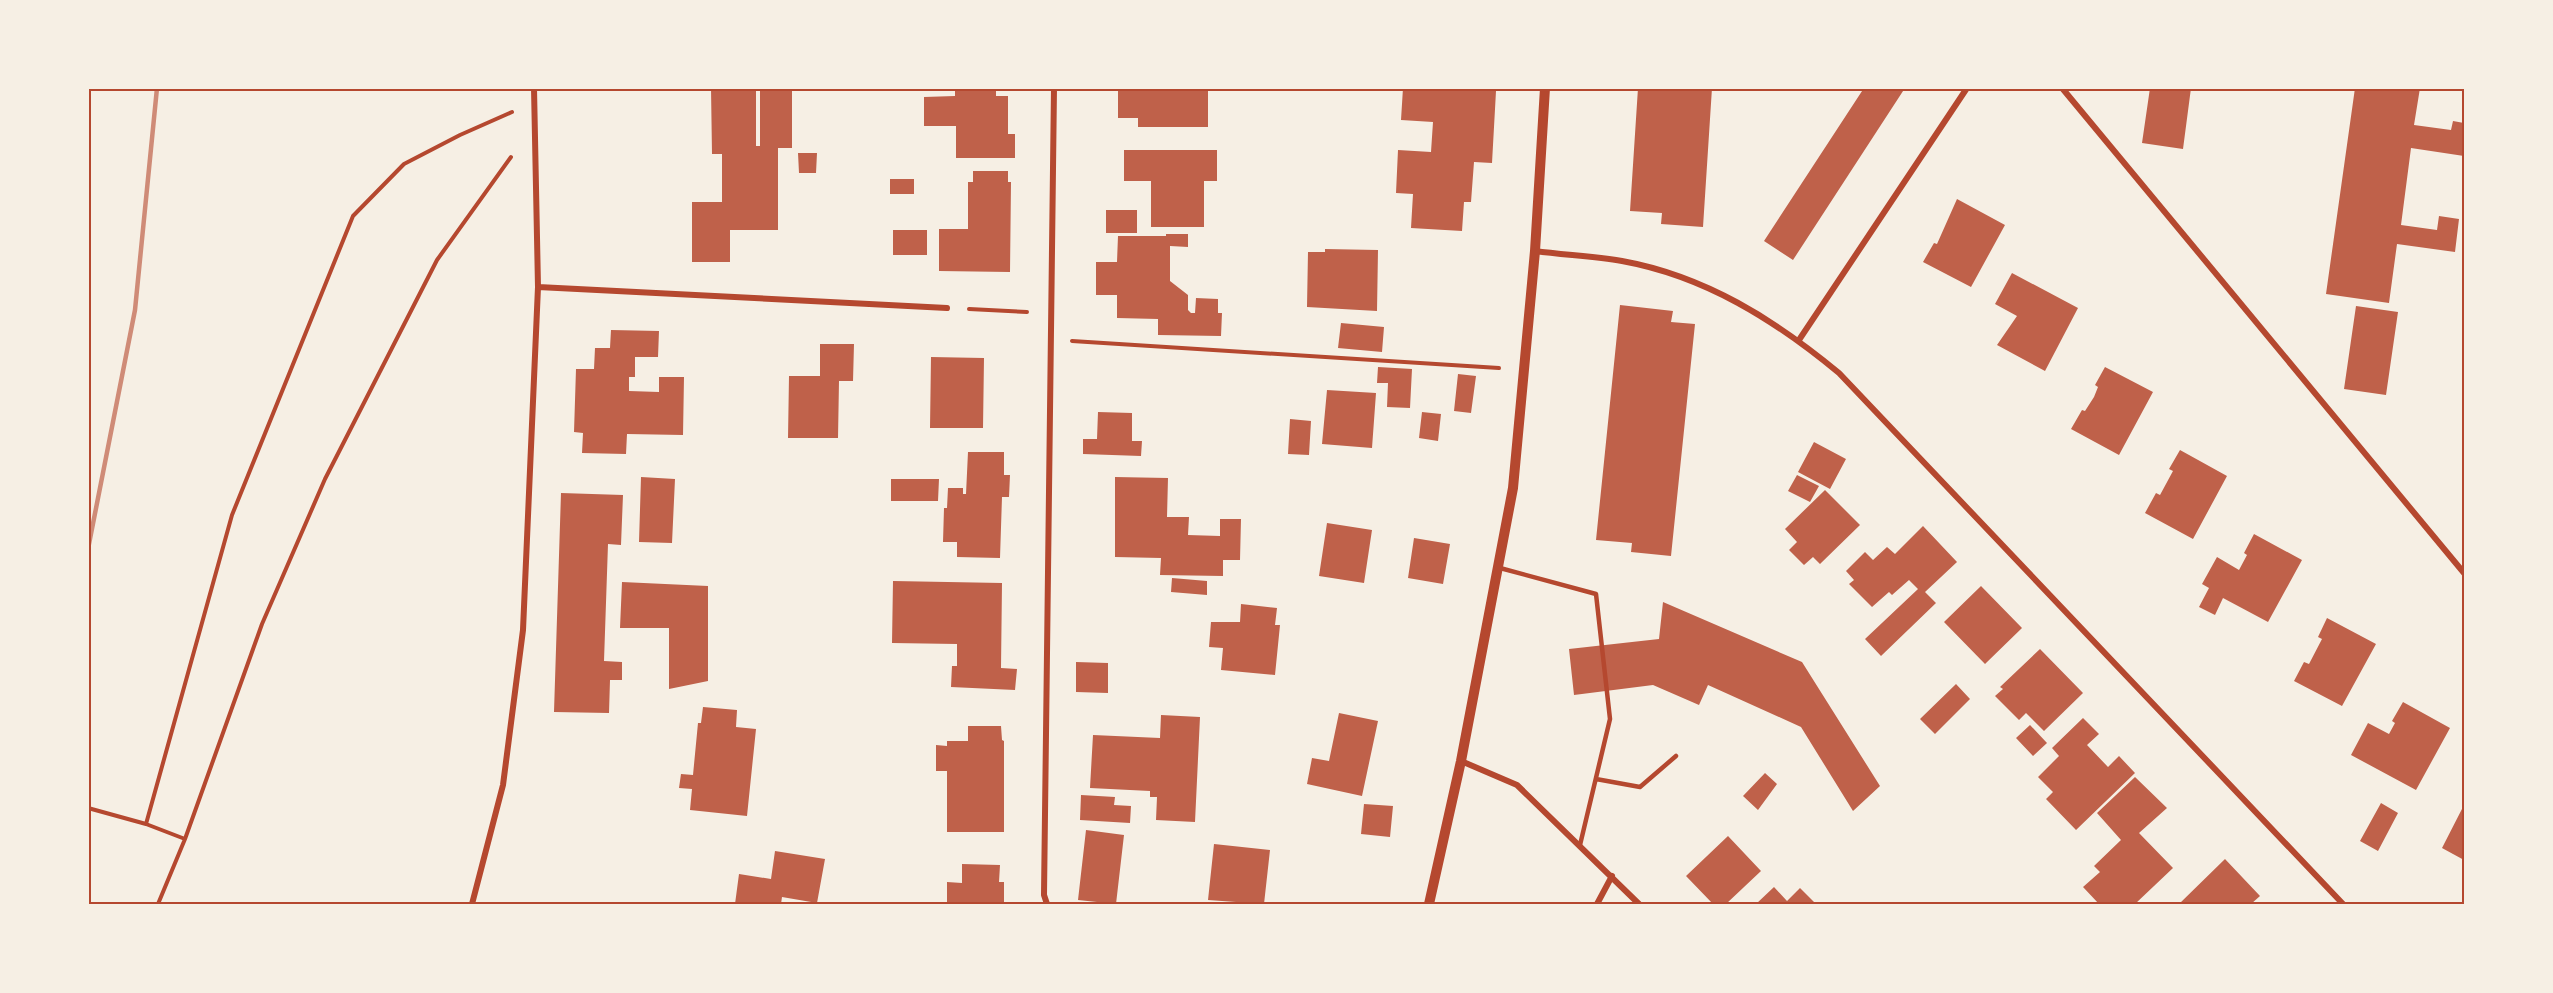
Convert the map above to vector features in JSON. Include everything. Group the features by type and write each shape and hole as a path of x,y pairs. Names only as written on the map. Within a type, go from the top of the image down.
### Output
{"street":[{"path":"471,904 502,785 523,630 538,287 534,88"},
{"path":"1047,904 1044,896 1054,88"},
{"path":"1429,904 1500,568 1513,488 1535,251 1545,88"},
{"path":"1799,340 1967,88"},
{"path":"2062,88 2464,573"},
{"path":"1535,251 1622,261 1670,273 1732,298 1799,340 1839,373 2343,904"},
{"path":"538,287 947,308"},
{"path":"1461,761 1517,785 1639,904"},
{"path":"1597,904 1612,876"}],"lane":[{"path":"1500,568 1596,594 1610,719 1580,845"},
{"path":"1596,778 1640,787 1676,756"}],"path":[{"path":"146,824 232,515 353,216 404,164 460,135 534,103"},
{"path":"158,904 185,839 262,624 324,479 437,260 512,155"},
{"path":"947,308 1051,314"},
{"path":"1051,340 1525,371"},
{"path":"91,809 146,824 185,839"}],"building":[{"path":"711,88 756,88 756,146 760,146 760,88 792,88 792,148 778,148 778,230 730,230 730,262 692,262 692,202 722,202 722,154 712,154"},
{"path":"955,88 996,88 996,96 1008,96 1008,134 1015,134 1015,158 956,158 956,126 924,126 924,97 955,96"},
{"path":"1118,88 1208,88 1208,127 1138,127 1138,118 1118,118"},
{"path":"1403,88 1496,91 1492,163 1474,162 1471,202 1464,202 1462,231 1411,228 1413,194 1396,193 1398,150 1431,152 1433,122 1401,120"},
{"path":"1638,88 1712,88 1703,227 1661,224 1662,213 1630,211"},
{"path":"1864,88 1905,88 1793,260 1764,241"},
{"path":"2150,88 2191,88 2183,149 2142,143"},
{"path":"2355,88 2420,88 2414,125 2451,130 2453,121 2464,123 2464,156 2411,148 2401,225 2437,230 2439,216 2459,219 2455,252 2397,244 2389,303 2326,294"},
{"path":"1124,150 1217,150 1217,181 1204,181 1204,227 1151,227 1151,181 1124,181"},
{"path":"798,153 817,153 816,173 799,173"},
{"path":"973,171 1008,171 1008,182 1011,182 1010,272 939,271 939,229 968,229 968,182 973,182"},
{"path":"890,179 914,179 914,194 890,194"},
{"path":"1957,199 2005,225 1971,287 1923,262 1934,243 1937,244"},
{"path":"1106,210 1137,210 1137,233 1106,233"},
{"path":"893,230 927,230 927,255 893,255"},
{"path":"1166,234 1188,234 1188,247 1170,246 1170,281 1188,295 1188,310 1191,313 1195,313 1196,298 1218,299 1218,313 1222,313 1221,336 1158,335 1158,319 1117,318 1117,295 1096,295 1096,262 1117,262 1118,236 1166,236"},
{"path":"1325,249 1378,250 1377,311 1307,307 1308,252 1325,252"},
{"path":"2012,273 2078,308 2045,371 1997,345 2017,316 1995,304"},
{"path":"1620,305 1673,311 1671,322 1695,324 1671,556 1631,552 1632,543 1596,540"},
{"path":"2356,306 2398,312 2386,395 2344,389"},
{"path":"1341,323 1384,327 1382,352 1338,348"},
{"path":"611,330 659,331 658,357 635,357 635,377 629,377 629,391 659,392 659,377 684,377 683,435 627,434 626,454 582,453 583,433 574,432 576,369 594,369 595,348 610,348"},
{"path":"820,344 854,344 853,381 839,381 838,438 788,438 789,376 820,376"},
{"path":"931,357 984,358 983,428 930,428"},
{"path":"1378,367 1412,369 1410,408 1387,407 1388,383 1377,383"},
{"path":"2105,367 2153,392 2119,455 2071,429 2082,410 2085,411 2094,397 2098,387 2095,385"},
{"path":"1458,374 1476,376 1471,413 1454,411"},
{"path":"1327,390 1376,393 1372,448 1322,444"},
{"path":"1098,412 1132,413 1132,441 1142,441 1141,456 1083,454 1083,439 1097,439"},
{"path":"1422,412 1441,414 1438,441 1419,438"},
{"path":"1290,419 1311,421 1309,455 1288,454"},
{"path":"1814,442 1846,459 1830,489 1798,472"},
{"path":"2180,450 2227,476 2193,539 2145,513 2156,493 2160,495 2173,471 2169,469"},
{"path":"968,452 1004,452 1004,475 1010,475 1009,497 1002,497 1000,558 957,557 957,542 943,542 944,508 947,508 948,488 963,488 963,494 966,494"},
{"path":"1797,475 1819,486 1810,502 1788,491"},
{"path":"641,477 675,479 672,543 639,542"},
{"path":"1115,477 1168,478 1167,517 1189,517 1188,535 1220,536 1220,519 1241,519 1240,560 1223,560 1223,576 1160,575 1161,558 1115,557"},
{"path":"891,479 939,479 938,501 891,501"},
{"path":"1825,490 1860,525 1820,564 1813,557 1804,565 1789,550 1797,542 1785,529"},
{"path":"561,493 623,495 621,545 608,544 604,661 622,662 622,680 610,680 609,713 554,712"},
{"path":"1327,523 1372,530 1364,583 1319,576"},
{"path":"1923,526 1957,562 1925,592 1936,603 1881,656 1865,639 1918,589 1909,580 1892,595 1889,592 1872,607 1849,584 1854,580 1846,571 1865,552 1873,560 1887,547 1895,554"},
{"path":"2254,534 2302,560 2268,622 2223,598 2215,615 2199,607 2209,588 2202,584 2217,557 2239,570 2247,555 2244,553"},
{"path":"1414,538 1450,544 1443,584 1408,578"},
{"path":"1172,578 1207,581 1207,595 1171,592"},
{"path":"893,581 1002,583 1001,668 1017,669 1015,690 951,687 952,666 957,666 957,644 892,643"},
{"path":"622,582 708,586 708,681 669,689 669,628 620,628"},
{"path":"1981,586 2022,628 1985,664 1944,622"},
{"path":"1663,602 1802,662 1880,786 1853,811 1801,727 1708,685 1699,705 1653,685 1574,695 1569,649 1659,639"},
{"path":"1241,604 1277,608 1275,625 1280,625 1275,675 1221,670 1223,648 1209,647 1211,622 1240,622"},
{"path":"2327,618 2376,644 2342,706 2294,681 2304,662 2309,664 2322,639 2318,637"},
{"path":"2040,649 2083,693 2044,731 2026,713 2019,720 1995,696 2003,689 2000,687"},
{"path":"1076,662 1108,663 1108,693 1076,692"},
{"path":"1956,684 1970,699 1935,734 1920,719"},
{"path":"2403,702 2450,728 2416,790 2351,755 2368,723 2389,734 2395,723 2392,721"},
{"path":"703,707 737,710 736,727 756,729 747,816 690,810 692,789 679,788 681,774 693,775 698,723 701,723"},
{"path":"1339,713 1378,721 1362,796 1307,784 1312,758 1329,761"},
{"path":"1161,715 1200,717 1195,822 1156,820 1157,797 1150,797 1150,791 1090,788 1093,735 1160,738"},
{"path":"2083,718 2099,734 2087,745 2108,767 2119,756 2135,773 2076,830 2046,799 2053,792 2038,777 2059,756 2052,748"},
{"path":"2030,725 2047,743 2033,756 2016,738"},
{"path":"968,726 1001,726 1004,741 1004,832 947,832 947,771 936,771 936,745 947,746 947,741 968,741"},
{"path":"1765,773 1777,784 1758,810 1743,796"},
{"path":"2135,777 2167,808 2139,833 2173,868 2135,904 2129,902 2099,904 2083,887 2100,872 2094,866 2121,840 2097,813"},
{"path":"1081,795 1115,797 1114,805 1131,806 1130,823 1080,820"},
{"path":"2381,803 2398,813 2378,851 2360,841"},
{"path":"1364,804 1393,806 1390,837 1361,834"},
{"path":"2464,805 2464,860 2442,848"},
{"path":"1086,830 1124,835 1116,904 1078,900"},
{"path":"1728,836 1761,871 1726,904 1713,904 1686,876"},
{"path":"1214,844 1270,850 1264,904 1208,900"},
{"path":"775,851 825,859 817,903 782,897 781,904 735,904 739,874 771,879"},
{"path":"2225,859 2260,896 2251,904 2179,904"},
{"path":"962,864 1000,865 999,882 1004,882 1004,904 947,904 947,882 962,883"},
{"path":"1774,887 1787,901 1800,888 1816,904 1756,904"}],"railway":[{"path":"88,549 135,310 157,88"}]}
